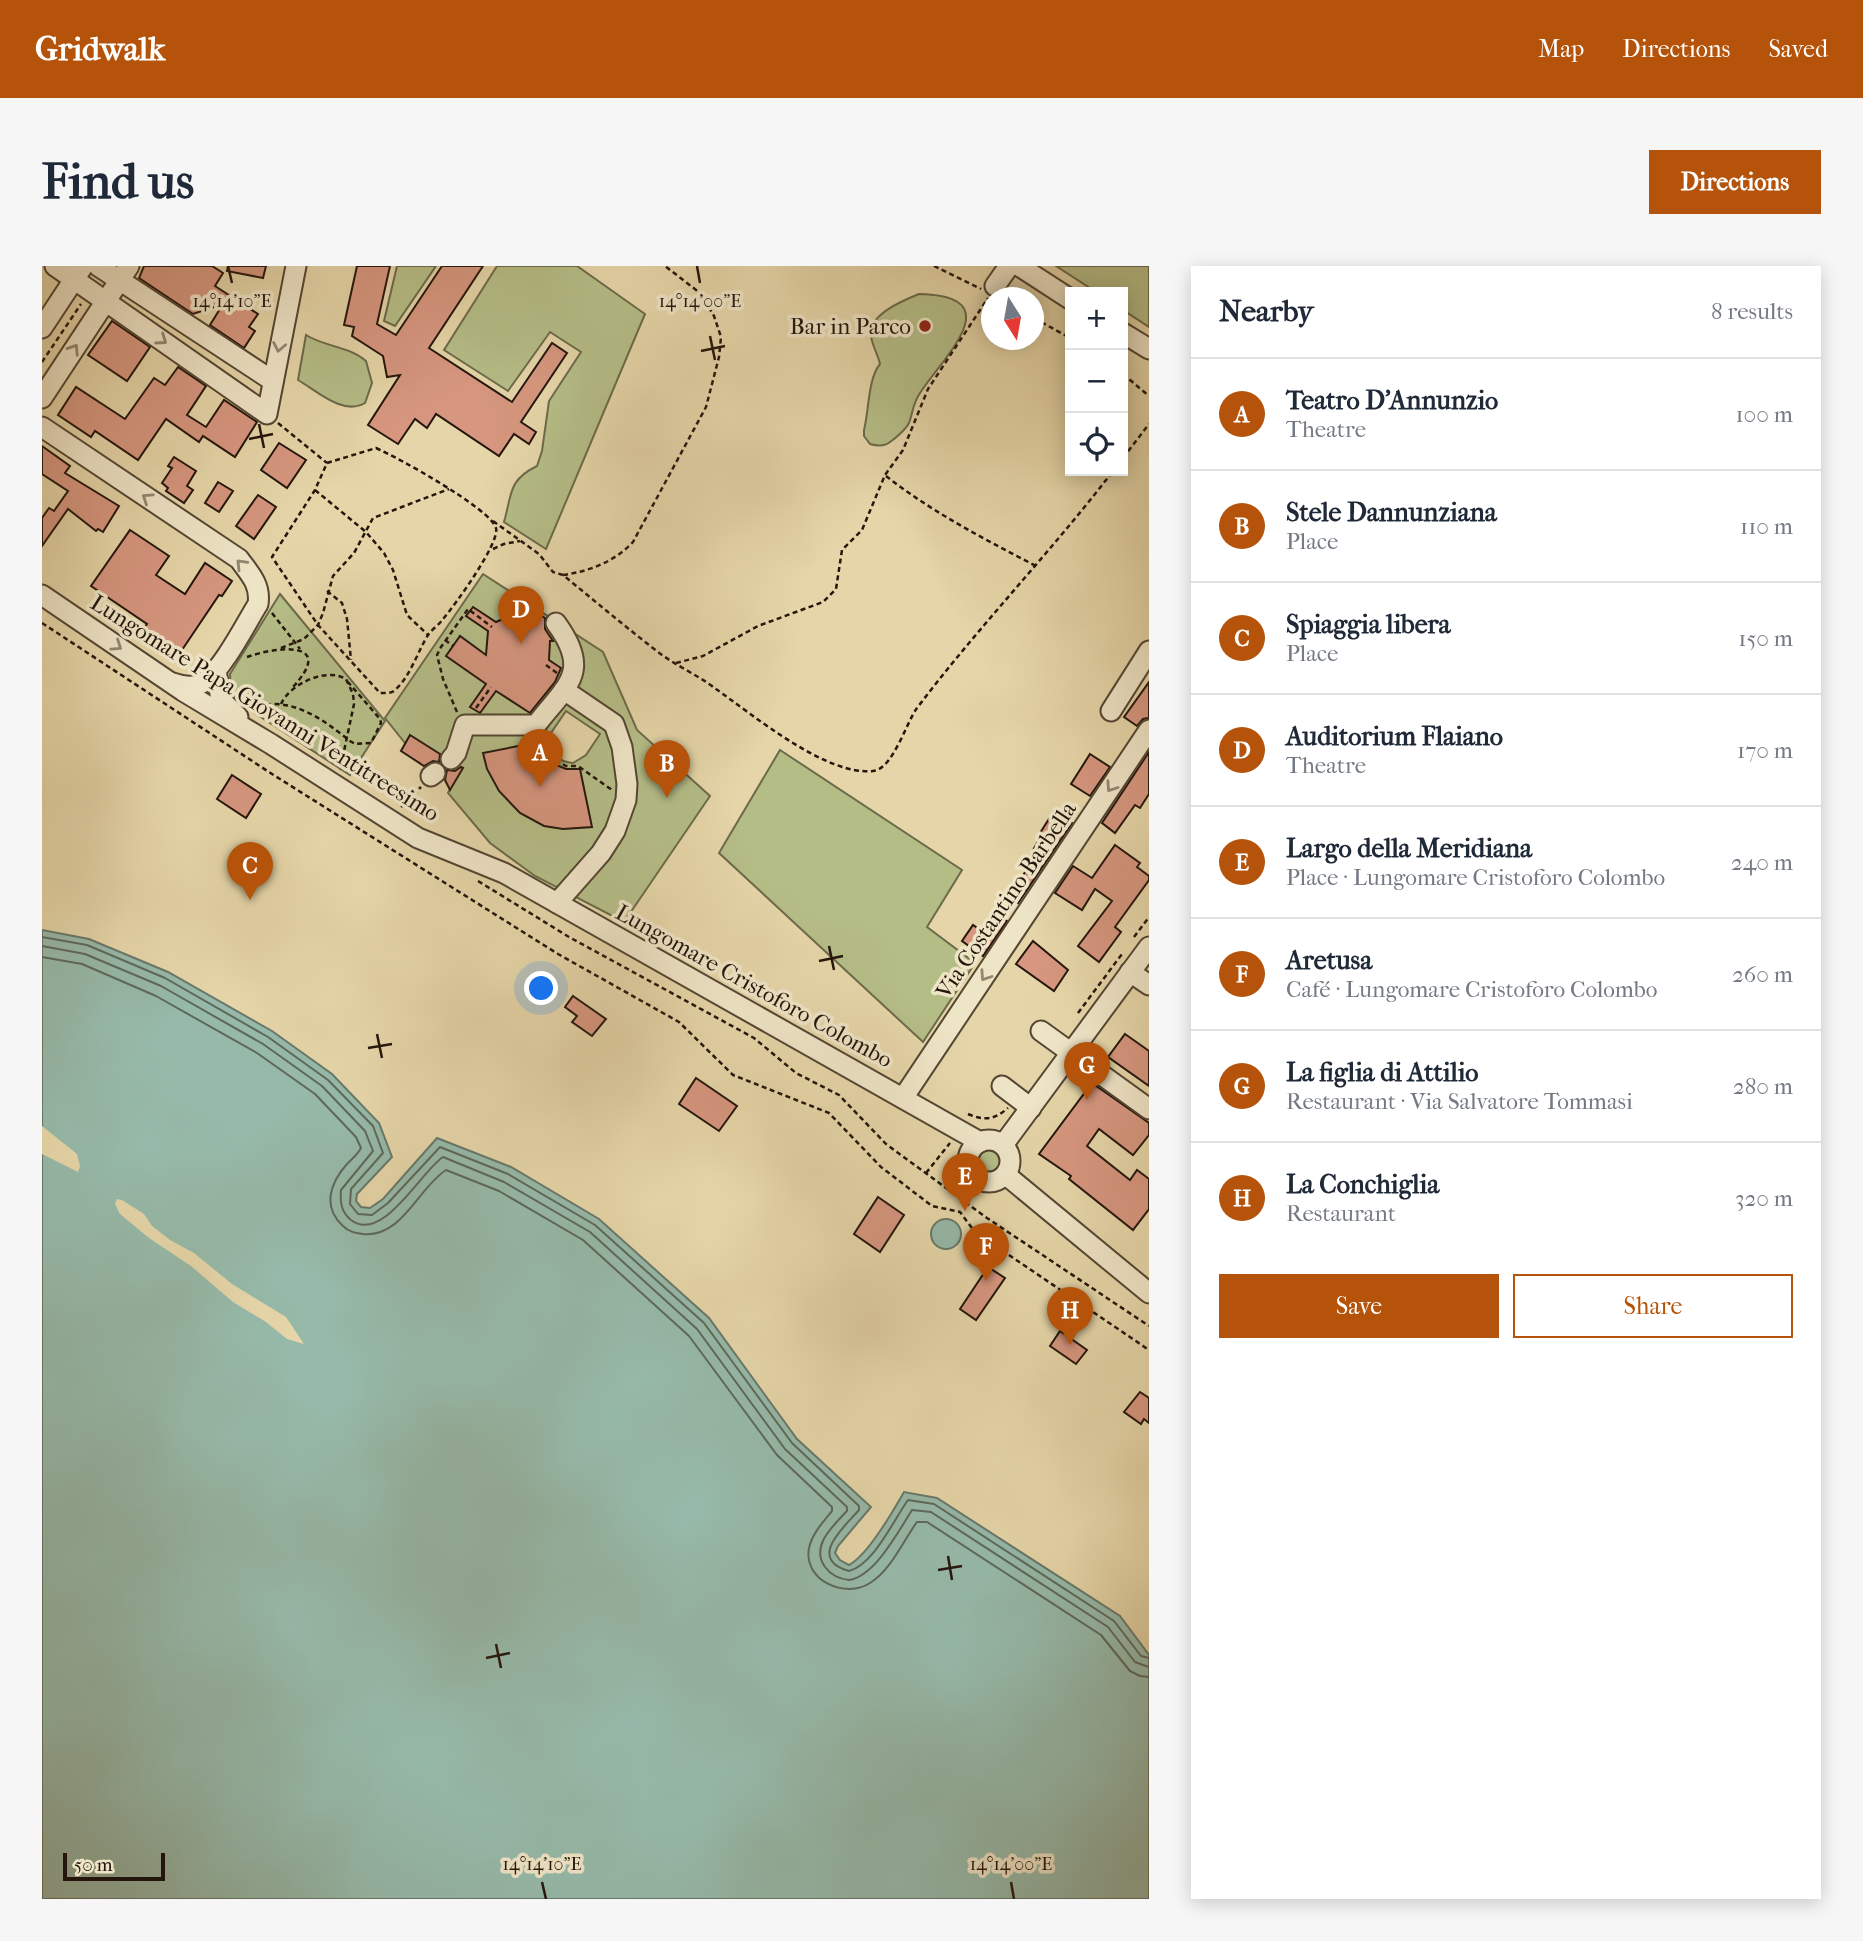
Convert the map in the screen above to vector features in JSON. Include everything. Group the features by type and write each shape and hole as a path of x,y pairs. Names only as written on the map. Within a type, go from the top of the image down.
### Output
{"street":[{"path":"55,266 79,272 106,301 267,414 296,266"},
{"path":"98,266 124,273 273,381"},
{"path":"995,286 1018,266 1065,296"},
{"path":"42,328 79,272"},
{"path":"42,398 124,273"},
{"path":"1128,335 1149,349"},
{"path":"42,427 239,559 260,592 258,604 216,670 206,681 186,687 169,681"},
{"name":"Lungomare Papa Giovanni Ventitreesimo","path":"42,595 233,723 271,744 418,838 503,873"},
{"path":"451,759 456,753 463,728 468,724 480,727 536,725 564,690 574,675 575,665 556,623"},
{"path":"1111,711 1149,651"},
{"path":"216,670 219,695 226,707 271,744"},
{"path":"557,903 601,853 615,831 626,800 627,784 622,747 614,724 564,690"},
{"name":"Via Costantino Barbella","path":"903,1098 1149,730"},
{"name":"Lungomare Cristoforo Colombo","path":"503,873 980,1142"},
{"path":"1137,957 1149,985"},
{"path":"1003,1145 1072,1052 1137,957"},
{"path":"1041,1031 1149,1109"},
{"path":"1002,1086 1031,1108"},
{"path":"990,1140 1003,1145 1011,1160 1006,1175 997,1181 986,1182 976,1178 971,1173 968,1162 974,1146 990,1140"},
{"path":"1006,1175 1149,1293"}],"path":[{"path":"563,575 588,570 619,557 633,542 706,408 719,357 721,337 714,316 700,293 665,266"},
{"path":"676,664 703,656 758,626 823,603 836,589 842,551 862,530 885,475 903,450 928,389 990,294 934,266"},
{"path":"42,362 85,298"},
{"path":"1044,324 1065,335"},
{"path":"1128,378 1149,396"},
{"path":"267,414 327,463"},
{"path":"1128,451 1149,424"},
{"path":"327,463 376,449 398,457 449,489 539,554 553,572 563,575 676,664 715,688 766,727 822,758 852,769 875,771 885,765 913,713 956,657 1036,566 1109,476"},
{"path":"327,463 315,490 272,557 317,625 380,693 395,691 419,655 428,635 444,618 490,550 497,531 493,521"},
{"path":"885,475 962,527 1036,566"},
{"path":"281,648 304,639 317,625 333,576 354,553 373,518 449,489"},
{"path":"315,490 366,532 384,554 393,570 407,615 428,635"},
{"path":"490,550 521,541"},
{"path":"327,591 342,603 347,619 351,660"},
{"path":"463,728 439,664 438,652 468,609 492,627"},
{"path":"269,610 307,657 306,671 281,704"},
{"path":"42,623 271,774 558,954 679,1022 733,1075 830,1113 881,1167 932,1206 960,1212 975,1233 1149,1350"},
{"path":"445,640 453,646"},
{"path":"239,658 281,648 293,648 302,652"},
{"path":"250,710 281,704 303,710 355,744 371,743 380,726 380,719 343,677 333,674 307,681 289,691"},
{"path":"340,770 354,704 348,682"},
{"path":"475,710 491,687"},
{"path":"536,725 552,758 566,766 578,766 626,800"},
{"path":"389,819 433,775"},
{"path":"1087,1000 1137,957 1149,917"},
{"name":"Lungomare Cristoforo Colombo","path":"569,937 754,1038 796,1073 839,1094 886,1144 987,1218 1149,1326"},
{"path":"968,1115 984,1119 999,1116"},
{"path":"926,1173 953,1139"}],"green space":[{"path":"397,266 436,266 395,326 384,321"},
{"path":"497,266 577,266 645,314 546,549 504,522 516,482 537,466 542,451 549,401 581,352 550,332 508,391 444,350"},
{"path":"1056,266 1149,266 1149,327 1128,313 1128,287 1088,287"},
{"path":"919,294 946,297 961,305 966,316 963,330 917,397 906,428 885,445 870,444 864,436 864,430 871,386 880,364 871,328 888,309"},
{"path":"306,335 352,352 366,361 372,383 365,403 357,406 339,404 298,380"},
{"path":"483,574 603,652 637,730 710,796 624,922 535,876 490,843 448,793 457,777 405,743 385,718","holes":["566,711 600,734 586,755 573,763 558,758 548,744 553,739 551,733"]},
{"path":"280,594 385,721 350,775 250,710 231,692 230,674"},
{"path":"780,750 962,870 927,927 975,963 923,1042 719,853"},
{"path":"989,1150 999,1157 1000,1161 993,1171 989,1172 979,1165 978,1161 985,1151"}],"water":[{"path":"42,930 89,939 168,972 272,1031 332,1074 379,1123 392,1157 357,1194 356,1201 361,1207 370,1208 383,1199 437,1138 511,1167 599,1219 709,1318 797,1439 871,1507 838,1546 835,1553 840,1560 849,1565 864,1552 880,1532 904,1492 937,1498 1120,1616 1149,1655 1149,1899 42,1899"},
{"path":"946,1219 952,1220 960,1228 960,1240 952,1248 946,1249 940,1248 932,1240 931,1234 932,1228 940,1220"}],"pier":[{"path":"42,1126 77,1154 80,1166 78,1172 42,1154"},
{"path":"117,1199 144,1214 152,1226 194,1253 232,1284 286,1317 304,1344 287,1339 266,1322 233,1302 191,1266 149,1238 120,1214 115,1204"}],"building":[{"path":"144,266 212,266 223,273 215,286 258,314 249,327 255,331 244,348 210,325 223,304 193,314 139,278"},
{"path":"228,266 266,266 263,278 227,271"},
{"path":"357,266 390,266 377,324 396,335 442,266 483,266 429,348 512,402 552,343 567,353 521,422 536,432 529,444 514,434 499,456 436,414 427,428 415,419 398,444 368,425 400,375 387,377 383,356 352,336 354,327 344,325"},
{"path":"112,321 150,347 127,381 88,355"},
{"path":"178,367 206,386 187,415 206,427 224,400 257,422 235,457 203,436 199,442 166,419 138,460 95,431 91,437 58,415 76,387 125,419 154,378 165,385"},
{"path":"279,443 306,460 287,488 261,470"},
{"path":"42,446 70,466 65,473 119,506 103,532 98,529 96,531 68,509 42,546 42,518 49,508 54,511 68,491 42,474"},
{"path":"174,457 196,471 187,486 193,490 184,503 166,491 168,488 162,483 172,468 168,466"},
{"path":"218,482 233,491 219,512 205,503"},
{"path":"258,495 276,507 254,539 236,526"},
{"path":"130,530 169,556 156,575 185,594 205,563 232,581 222,596 219,595 180,653 143,629 147,624 91,586"},
{"path":"473,607 496,622 512,615 511,609 531,610 545,618 545,629 553,641 550,641 549,660 561,668 555,682 530,713 496,691 480,713 470,707 486,684 446,656 460,636 486,655 488,631 466,616"},
{"path":"1149,682 1149,718 1143,719 1137,726 1124,717"},
{"path":"410,735 440,754 439,762 433,761 424,766 401,751"},
{"path":"539,742 544,755 554,764 566,769 580,769 592,827 563,829 544,826 520,813 499,791 487,769 483,753"},
{"path":"1149,752 1149,794 1140,808 1135,805 1115,833 1102,823"},
{"path":"1090,754 1110,767 1090,796 1071,784"},
{"path":"463,768 450,790 445,780 447,770 455,771"},
{"path":"232,775 261,794 246,818 217,799"},
{"path":"1054,811 1072,823 1018,903 1009,897 1031,863 1027,861"},
{"path":"1115,845 1140,863 1137,867 1149,876 1149,880 1115,927 1121,932 1099,962 1078,946 1112,901 1095,889 1082,910 1055,893 1073,866 1092,878"},
{"path":"999,916 1007,921 983,956 962,941 973,925 986,934"},
{"path":"1033,941 1068,970 1054,991 1016,964"},
{"path":"573,996 606,1019 592,1036 572,1022 577,1016 565,1007"},
{"path":"1125,1034 1149,1051 1149,1086 1108,1057"},
{"path":"696,1078 737,1106 719,1131 679,1104"},
{"path":"1092,1083 1149,1123 1149,1135 1133,1155 1099,1129 1087,1146 1130,1180 1137,1170 1149,1179 1149,1209 1133,1230 1069,1179 1071,1176 1039,1154"},
{"path":"878,1197 904,1215 880,1252 854,1234"},
{"path":"988,1267 1005,1278 976,1320 960,1309"},
{"path":"1060,1331 1087,1350 1076,1364 1050,1346"},
{"path":"1140,1392 1149,1398 1149,1423 1144,1419 1141,1424 1124,1412"}],"place":[{"name":"Bar in Parco","path":"925,326"},
{"name":"Auditorium Flaiano","path":"521,644"},
{"name":"Teatro D'Annunzio","path":"540,787"},
{"name":"Stele Dannunziana","path":"667,798"},
{"name":"Spiaggia libera","path":"250,900"},
{"name":"La figlia di Attilio","path":"1087,1100"},
{"name":"Largo della Meridiana","path":"965,1211"},
{"name":"Aretusa","path":"986,1281"},
{"name":"La Conchiglia","path":"1070,1345"}]}
